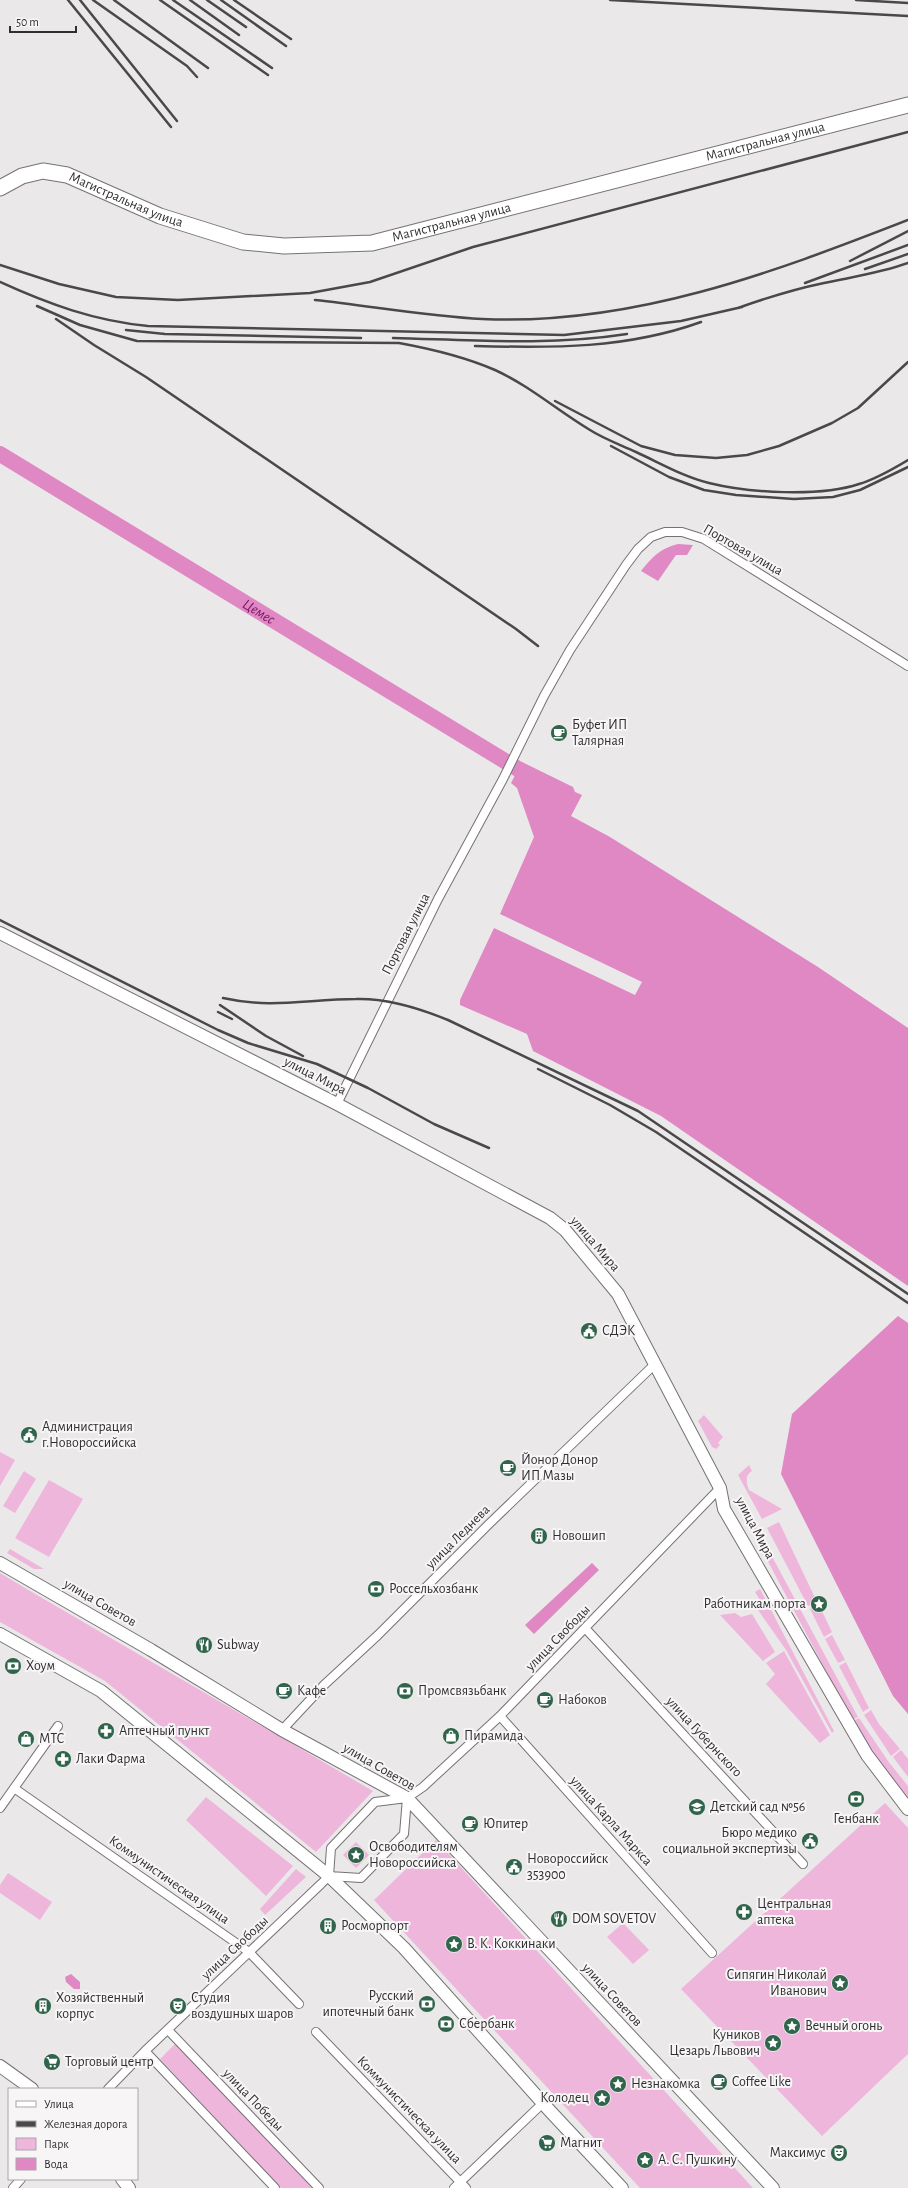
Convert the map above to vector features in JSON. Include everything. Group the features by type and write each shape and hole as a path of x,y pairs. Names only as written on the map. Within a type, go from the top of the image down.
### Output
{"highway":[{"name":"Магистральная улица","path":"0,188 22,176 49,172 68,175 160,216 244,242 284,246 372,243 908,105"}],"street":[{"name":"Портовая улица","path":"337,1104 430,913 503,779 544,696 570,650 626,565 651,537 665,532 682,532 704,539 908,666"},
{"name":"улица Мира","path":"0,933 337,1104 550,1218 565,1230 618,1294 720,1488 724,1509 867,1754 908,1809"},
{"name":"улица Леднева","path":"282,1730 324,1685 378,1635 490,1523 654,1364"},
{"name":"улица Свободы","path":"109,2088 145,2051 329,1876 330,1848 375,1802 407,1798 423,1787 500,1716 720,1488"},
{"name":"улица Советов","path":"0,1563 151,1650 282,1730 407,1798 773,2188"},
{"name":"улица Губернского","path":"585,1628 803,1864"},
{"path":"0,1634 101,1691 329,1876 404,1948 543,2103 622,2188"},
{"name":"улица Карла Маркса","path":"500,1716 712,1953"},
{"path":"0,1808 58,1726"},
{"name":"Коммунистическая улица","path":"14,1788 249,1952 298,2004"},
{"path":"329,1876 361,1878 404,1834 407,1798"},
{"name":"улица Победы","path":"168,2030 319,2188"},
{"name":"Коммунистическая улица","path":"316,2032 460,2186"},
{"path":"145,2051 275,2188"},
{"path":"0,2066 31,2088"},
{"path":"460,2186 543,2103"},
{"path":"13,2188 20,2180"},
{"path":"123,2180 130,2188"}],"green space":[{"path":"704,1415 723,1437 718,1443 720,1445 716,1449 712,1447 698,1421"},
{"path":"0,1452 15,1460 0,1486"},
{"path":"749,1465 752,1471 748,1475 747,1479 749,1490 782,1509 762,1519 738,1475"},
{"path":"24,1471 36,1479 15,1513 3,1506"},
{"path":"49,1480 83,1499 49,1557 15,1538"},
{"path":"744,1504 858,1717 852,1720 739,1507"},
{"path":"779,1522 817,1602 808,1606 767,1528"},
{"path":"10,1549 44,1569 34,1569 7,1553"},
{"path":"0,1573 373,1791 316,1852 105,1681 0,1622"},
{"path":"760,1589 834,1731 832,1733 786,1650 758,1610 763,1605 755,1592"},
{"path":"819,1605 832,1632 824,1637 810,1609"},
{"path":"735,1613 741,1617 752,1614 775,1652 763,1661 720,1615"},
{"path":"832,1635 845,1660 838,1663 825,1639"},
{"path":"784,1651 830,1735 820,1743 766,1684 775,1674 766,1663"},
{"path":"846,1662 869,1708 863,1712 839,1666"},
{"path":"871,1710 879,1724 900,1749 891,1756 864,1715"},
{"path":"859,1718 888,1761 908,1786 908,1801 880,1767 853,1721"},
{"path":"901,1750 908,1759 908,1777 893,1757"},
{"path":"206,1797 293,1866 266,1896 186,1820"},
{"path":"885,1803 908,1828 908,2054 822,2136 681,1989"},
{"path":"436,1840 753,2188 640,2188 374,1900"},
{"path":"356,1842 369,1855 356,1868 343,1855"},
{"path":"296,1869 306,1877 265,1915 260,1909"},
{"path":"8,1873 52,1902 40,1920 0,1893 0,1885"},
{"path":"623,1923 649,1950 633,1964 607,1937"},
{"path":"176,2043 314,2188 281,2188 160,2059"}],"shaded area":[{"path":"678,544 693,545 687,555 676,555 658,581 641,571 657,554"}],"water":[{"path":"522,762 573,787 575,792 582,795 571,816 610,837 818,967 908,1028 908,1286 661,1116 533,1051 527,1034 460,1005 460,1000 494,928 635,995 642,982 500,914 534,837 517,788 511,783"},
{"path":"898,1316 908,1323 908,1714 893,1696 781,1474 792,1414"},
{"path":"592,1563 599,1570 534,1634 525,1625"},
{"path":"71,1974 80,1982 80,1989 74,1989 66,1982 65,1977"}],"waterway":[{"name":"Цемес","path":"0,454 518,769"}],"railway":[{"path":"68,0 171,127"},
{"path":"80,0 177,121"},
{"path":"93,0 187,66 197,77"},
{"path":"114,0 208,68"},
{"path":"160,0 268,75"},
{"path":"173,0 272,68"},
{"path":"190,0 239,35"},
{"path":"207,0 246,27"},
{"path":"221,0 286,46"},
{"path":"234,0 291,39"},
{"path":"610,0 908,16"},
{"path":"856,0 908,3"},
{"path":"0,265 59,284 116,297 178,300 310,293 370,282 473,247 908,132"},
{"path":"315,300 461,318 538,319 592,314 646,305 700,292 805,259 908,220"},
{"path":"850,261 908,231"},
{"path":"805,283 908,245"},
{"path":"865,269 908,254"},
{"path":"738,308 802,288 877,272 908,263"},
{"path":"0,282 54,304 91,316 128,324 148,326 564,335 681,321 742,307"},
{"path":"37,306 80,325 137,341 399,343 448,354 484,365 508,376 578,423 607,439 690,477 725,486 764,491 825,491 859,484 872,479 908,460"},
{"path":"56,319 94,345 146,377 516,629 538,646"},
{"path":"475,346 533,347 589,345 645,337 673,331 701,322"},
{"path":"126,330 165,334 361,338"},
{"path":"393,338 481,341 540,341 598,338 627,334"},
{"path":"555,401 641,446 675,455 716,458 747,455 779,446 832,423 858,408 908,362"},
{"path":"611,446 669,477 704,490 736,495 794,499 833,497 860,490 908,467"},
{"path":"0,920 218,1030 248,1043 317,1064 368,1088 434,1124 489,1148"},
{"path":"223,998 258,1003 290,1003 339,999 380,1000 415,1008 448,1020 638,1111 908,1294"},
{"path":"220,1005 266,1036 303,1056"},
{"path":"218,1012 232,1019"},
{"path":"538,1069 610,1105 656,1132 908,1303"}],"place":[{"name":"Буфет ИП Талярная","path":"559,733"},
{"name":"СДЭК","path":"589,1331"},
{"name":"Администрация г.Новороссийска","path":"29,1435"},
{"name":"Йонор Донор ИП Мазы","path":"508,1468"},
{"name":"Новошип","path":"539,1536"},
{"name":"Россельхозбанк","path":"376,1589"},
{"name":"Работникам порта","path":"819,1604"},
{"name":"Subway","path":"204,1645"},
{"name":"Хоум","path":"13,1666"},
{"name":"Кафе","path":"284,1691"},
{"name":"Промсвязьбанк","path":"405,1691"},
{"name":"Набоков","path":"545,1700"},
{"name":"Аптечный пункт","path":"106,1731"},
{"name":"Пирамида","path":"451,1736"},
{"name":"МТС","path":"26,1739"},
{"name":"Лаки Фарма","path":"63,1759"},
{"name":"Генбанк","path":"856,1799"},
{"name":"Детский сад №56","path":"697,1807"},
{"name":"Юпитер","path":"470,1824"},
{"name":"Бюро медико социальной экспертизы","path":"810,1841"},
{"name":"Освободителям Новороссийска","path":"356,1855"},
{"name":"Новороссийск 353900","path":"514,1867"},
{"name":"Центральная аптека","path":"744,1912"},
{"name":"DOM SOVETOV","path":"559,1919"},
{"name":"Росморпорт","path":"328,1926"},
{"name":"В. К. Коккинаки","path":"454,1944"},
{"name":"Сипягин Николай Иванович","path":"840,1983"},
{"name":"Русский ипотечный банк","path":"427,2004"},
{"name":"Хозяйственный корпус","path":"43,2006"},
{"name":"Студия воздушных шаров","path":"178,2006"},
{"name":"Сбербанк","path":"446,2024"},
{"name":"Вечный огонь","path":"792,2026"},
{"name":"Куников Цезарь Львович","path":"773,2043"},
{"name":"Торговый центр","path":"52,2062"},
{"name":"Coffee Like","path":"719,2082"},
{"name":"Незнакомка","path":"618,2084"},
{"name":"Колодец","path":"602,2098"},
{"name":"Магнит","path":"547,2143"},
{"name":"Максимус","path":"839,2153"},
{"name":"А. С. Пушкину","path":"645,2160"}]}
